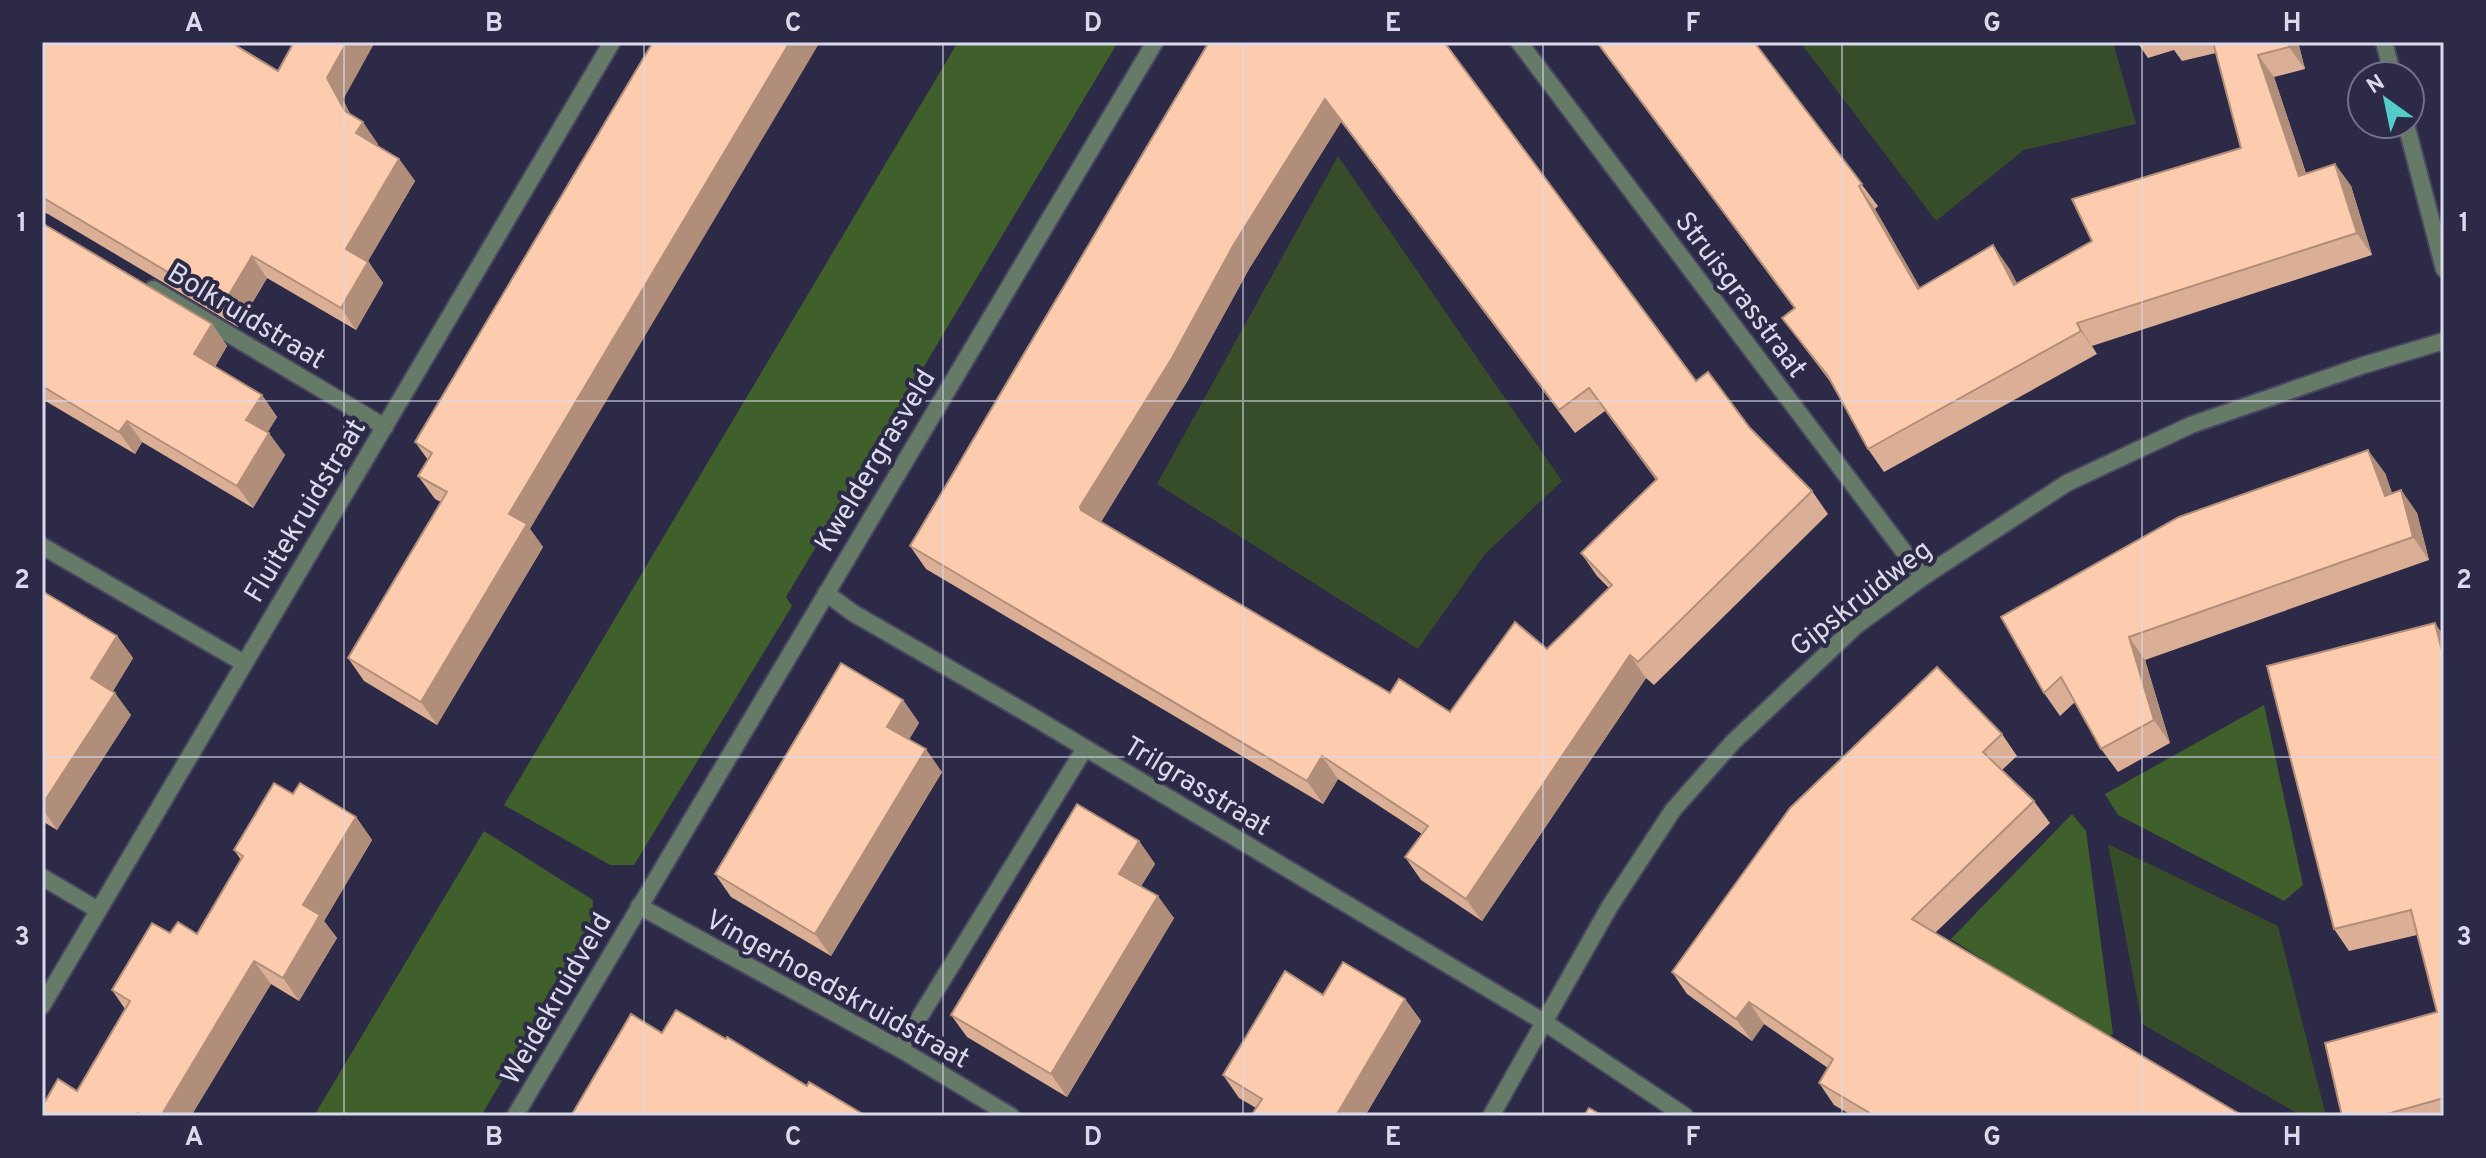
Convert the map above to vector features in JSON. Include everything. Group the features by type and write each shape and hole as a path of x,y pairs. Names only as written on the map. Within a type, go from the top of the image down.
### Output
{"street":[{"name":"Fluitekruidstraat","path":"42,1006 242,662 612,42"},
{"name":"Kweldergrasveld","path":"639,906 1155,42"},
{"name":"Struisgrasstraat","path":"1519,42 1923,577"},
{"path":"2410,140 2444,269"},
{"name":"Bolkruidstraat","path":"138,280 385,427"},
{"name":"Gipskruidweg","path":"1491,1116 1610,906 1673,810 1733,742 1857,625 1923,577 2067,483 2191,425 2364,365 2444,341"},
{"path":"42,546 242,662"},
{"name":"Trilgrasstraat","path":"826,593 853,613 1544,1022 1685,1116"},
{"path":"900,1049 1085,748"},
{"path":"42,877 98,910"},
{"name":"Vingerhoedskruidstraat","path":"639,906 900,1049 1011,1116"},
{"name":"Weidekruidveld","path":"515,1116 639,906"}],"green space":[{"path":"958,42 1118,42 786,597 792,606 634,865 610,865 504,805"},
{"path":"1800,42 2113,42 2136,124 2024,150 1936,221"},
{"path":"1338,156 1562,481 1485,554 1418,649 1157,484"},
{"path":"2264,705 2303,885 2284,901 2118,815 2105,794"},
{"path":"2072,814 2086,831 2113,1034 2105,1039 1951,939"},
{"path":"484,831 593,900 592,928 481,1116 314,1116"},
{"path":"2108,844 2278,926 2326,1116 2302,1116 2142,1024"}],"building":[{"path":"42,42 230,42 278,71 294,42 347,42 327,78 345,111 363,122 356,133 399,159 346,249 368,262 341,308 252,256 223,305 42,197"},
{"path":"653,42 790,42 509,514 527,524 421,702 348,658 447,492 418,476 432,453 415,442"},
{"path":"1209,42 1444,42 1696,381 1708,372 1750,428 1812,491 1638,662 1630,655 1466,899 1405,857 1428,826 1322,756 1307,781 910,546","holes":["1325,99 1559,410 1589,388 1657,479 1581,553 1612,585 1547,649 1515,622 1450,712 1399,679 1390,693 1080,507 1172,358 1233,246"]},
{"path":"1597,42 1754,42 1862,184 1859,186 1918,289 1993,245 2014,285 2092,241 2072,199 2241,148 2213,42 2288,42 2289,47 2258,55 2299,176 2335,164 2357,233 2077,323 2081,331 1868,449 1828,376 1782,318 1795,308"},
{"path":"42,223 212,324 194,354 262,395 246,420 269,433 237,486 127,421 119,432 42,386"},
{"path":"2368,450 2385,496 2401,490 2413,537 2129,637 2154,720 2101,749 2061,677 2044,693 2001,617 2179,517"},
{"path":"42,591 117,636 91,678 115,693 42,805"},
{"path":"2435,623 2444,659 2444,1098 2380,1116 2342,1116 2325,1043 2437,1012 2411,910 2334,929 2267,666"},
{"path":"841,663 903,700 887,727 926,749 815,934 715,874"},
{"path":"1937,667 2002,734 1983,752 2034,801 1912,919 2243,1116 1875,1116 1819,1083 1833,1059 1749,1002 1736,1019 1672,972 1790,808"},
{"path":"274,783 293,794 300,783 356,817 303,905 320,915 283,978 254,961 161,1116 138,1113 137,1116 42,1116 42,1107 58,1079 77,1091 130,1001 112,990 152,923 170,933 178,922 197,934 243,856 234,850"},
{"path":"1077,804 1139,841 1119,874 1158,896 1051,1074 951,1015"},
{"path":"1343,962 1405,999 1336,1116 1251,1116 1262,1099 1223,1075 1285,971 1323,995"},
{"path":"676,1010 807,1086 809,1082 866,1116 571,1116 631,1014 662,1033"},
{"path":"1589,1108 1603,1116 1584,1116"}]}
